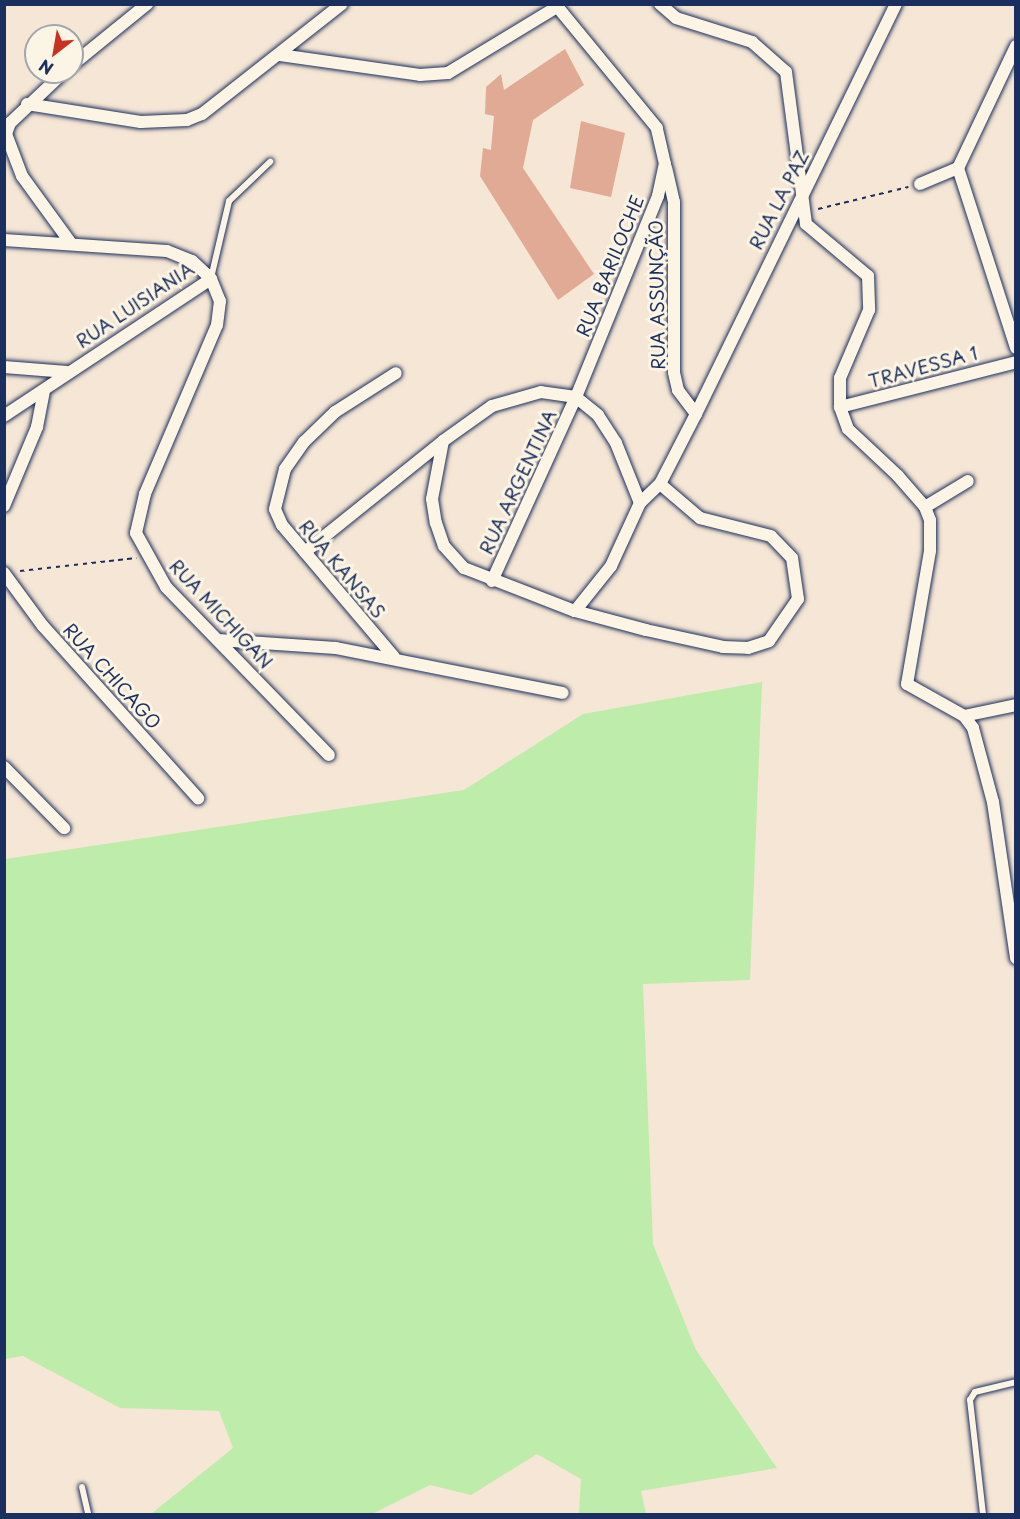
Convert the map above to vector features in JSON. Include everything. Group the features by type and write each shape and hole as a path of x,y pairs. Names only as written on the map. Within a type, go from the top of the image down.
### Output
{"street":[{"path":"84,55 147,4"},
{"path":"27,104 141,122 187,120 280,55 342,4"},
{"path":"660,4 675,18 753,42 786,72 795,115 802,213 823,241 868,276 872,291 840,378 840,407 848,429 925,507 930,551 907,684 964,716 973,728 993,802 1016,958"},
{"name":"RUA LA PAZ","path":"696,414 896,4"},
{"path":"280,55 420,75 448,73 556,6"},
{"name":"RUA BARILOCHE","path":"556,6 644,108 663,145 665,164 658,196 576,397"},
{"path":"920,184 958,168 1016,46"},
{"path":"50,84 10,123 9,149 70,242"},
{"name":"RUA ASSUNÇÃO","path":"665,164 674,202 674,372 678,390 696,414"},
{"path":"958,168 1016,348"},
{"name":"RUA LUISIANIA","path":"4,240 70,242 167,250 192,261 211,279 67,372 44,391 4,416"},
{"name":"RUA MICHIGAN","path":"211,279 220,301 217,325 135,521 145,558 218,640 329,755"},
{"name":"TRAVESSA 1","path":"840,407 1016,362"},
{"path":"4,366 67,372"},
{"name":"RUA KANSAS","path":"394,657 305,552 275,509 285,469 335,412 396,373"},
{"path":"4,506 38,427 44,391"},
{"path":"305,552 443,441 492,406 541,392 576,397 616,443 640,503"},
{"name":"RUA ARGENTINA","path":"492,581 576,397"},
{"path":"575,611 610,566 640,503 660,484 696,414"},
{"path":"443,441 432,499 436,523 453,557 492,581 575,611 723,647 759,646 787,621 799,583 786,549 749,528 700,518 660,484"},
{"path":"925,507 968,481"},
{"name":"RUA CHICAGO","path":"5,574 43,626 198,798"},
{"path":"218,640 394,657 563,693"},
{"path":"964,716 1016,705"},
{"path":"4,766 64,828"}],"lane":[{"path":"211,279 229,201 270,162"},
{"path":"983,1515 970,1400 975,1392 1016,1382"},
{"path":"82,1488 88,1515"}],"path":[{"path":"802,213 920,184"},
{"path":"5,574 145,558"}],"green space":[{"path":"762,682 750,980 643,984 653,1244 696,1350 777,1468 641,1491 646,1514 579,1514 581,1479 537,1454 471,1495 430,1485 372,1514 151,1514 233,1448 219,1411 120,1408 23,1356 5,1359 5,859 464,790 583,714"}],"building":[{"path":"565,49 584,85 533,120 523,168 594,274 558,300 480,176 483,148 491,150 494,116 485,114 486,87 501,74 504,90"},
{"path":"581,121 625,133 611,197 570,188"}]}
